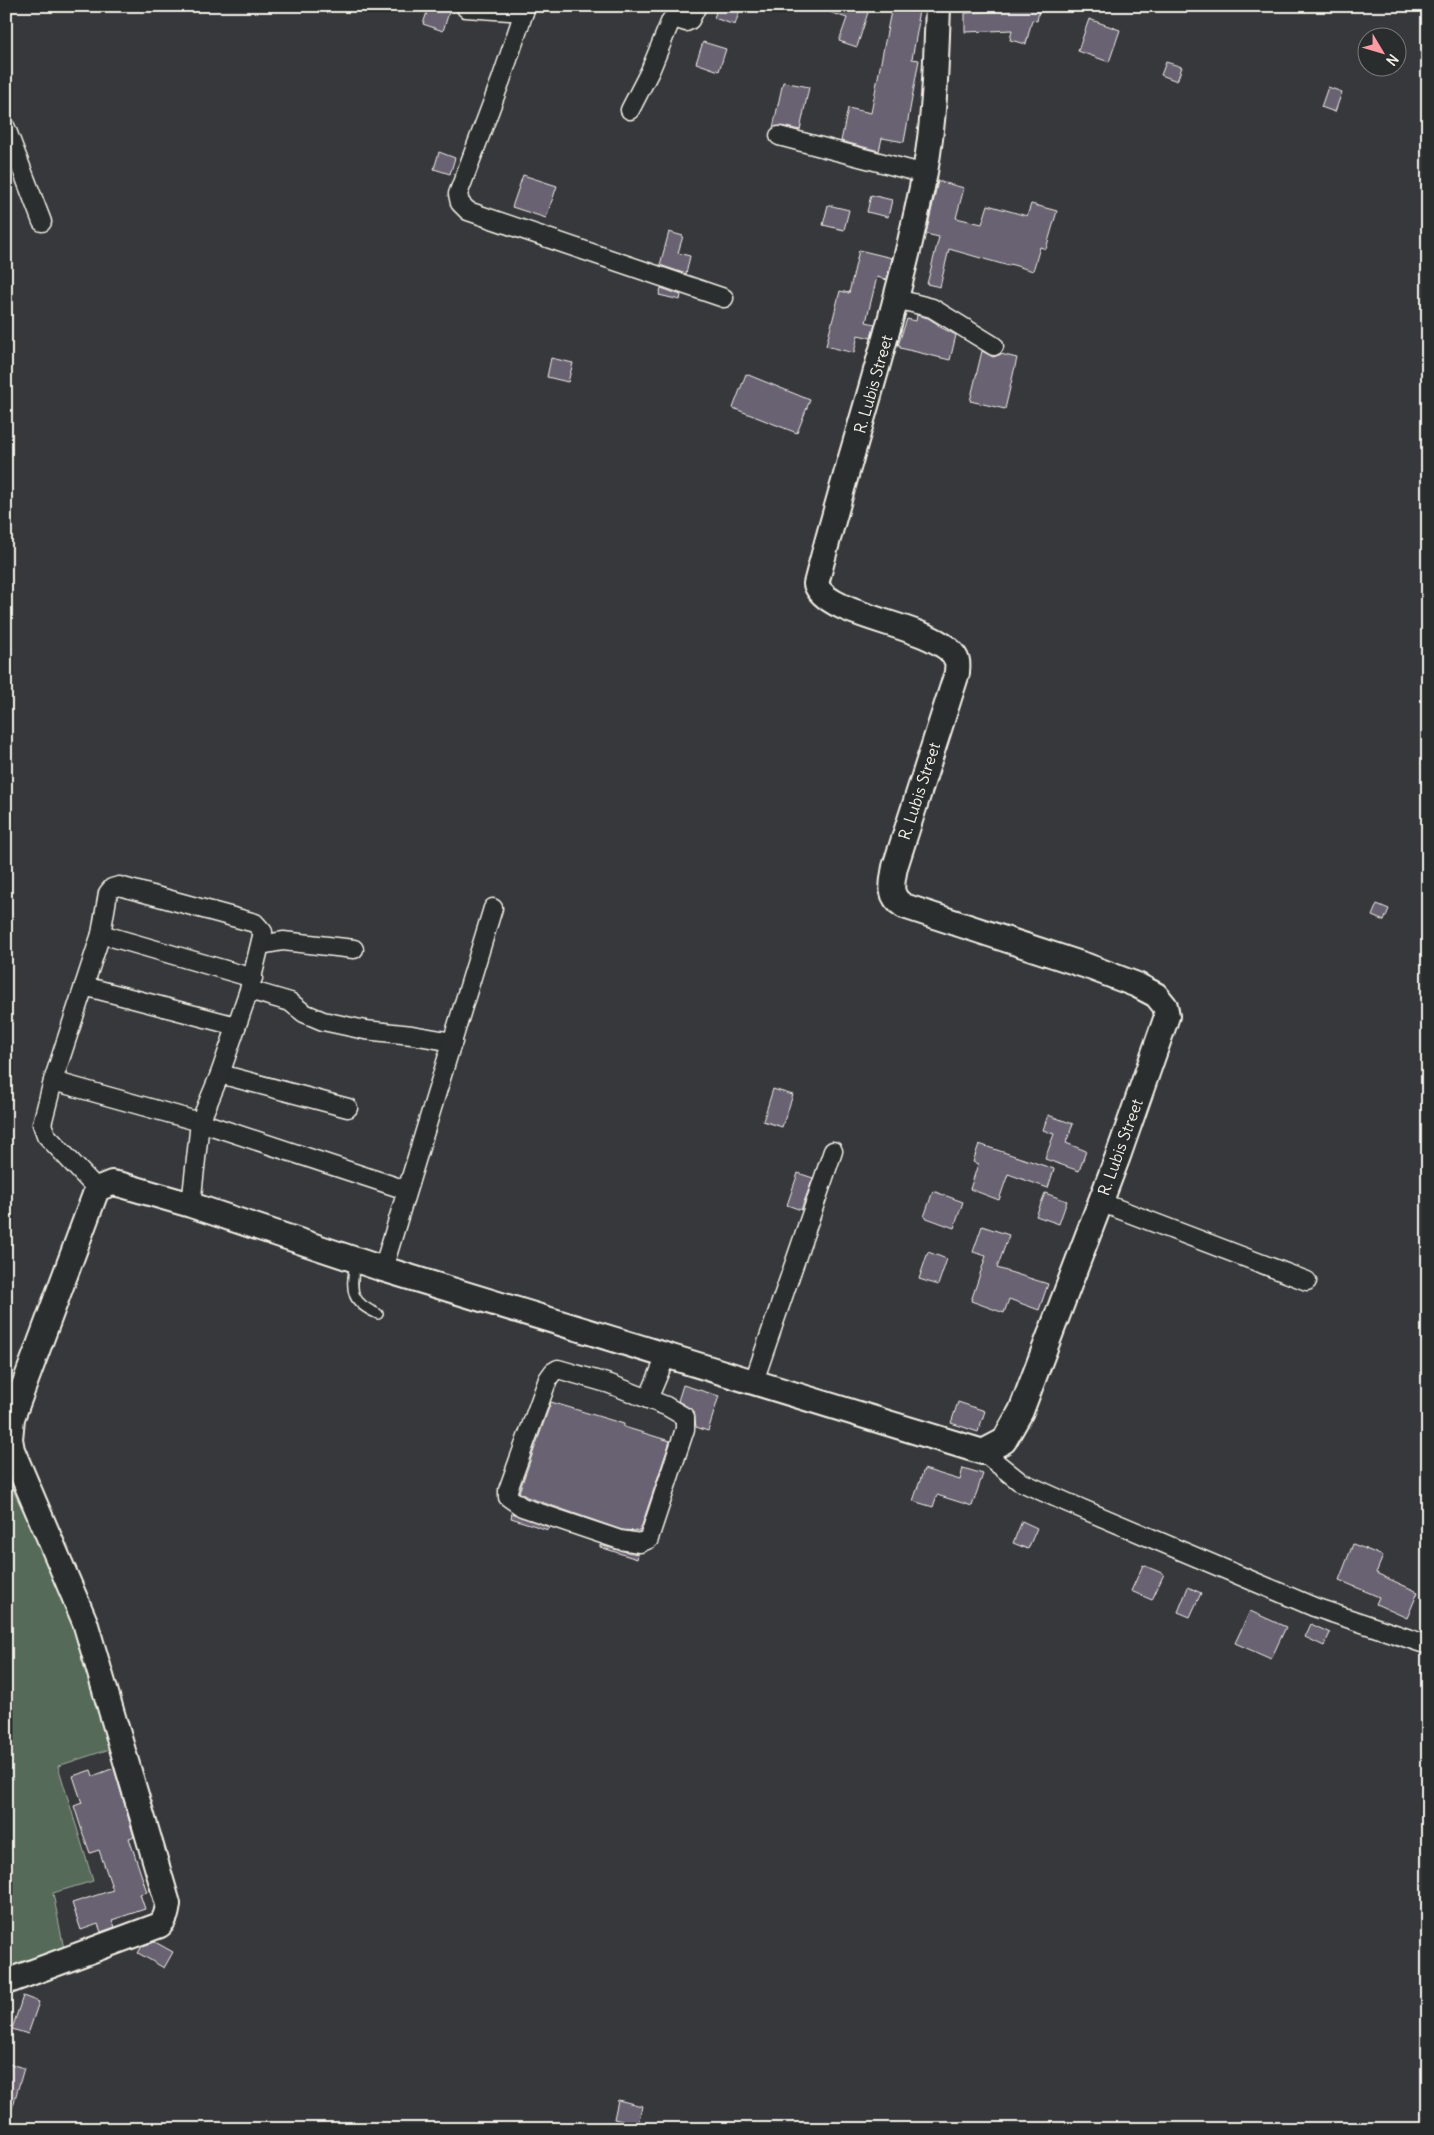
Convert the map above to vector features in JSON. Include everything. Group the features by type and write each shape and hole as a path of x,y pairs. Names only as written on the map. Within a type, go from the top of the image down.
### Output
{"street":[{"path":"630,110 650,71 671,20 674,18 686,22 690,20 697,6"},
{"name":"R. Lubis Street","path":"938,6 933,122 925,174 896,298 860,430 835,509 816,584 818,591 837,604 876,620 931,638 946,648 957,662 957,673 895,867 891,890 895,898 904,906 1087,966 1137,985 1156,995 1164,1006 1167,1016 1166,1025 1021,1412 1004,1441 983,1452"},
{"path":"466,8 525,9 458,194 460,203 468,211 724,298"},
{"path":"6,128 42,222"},
{"path":"779,136 925,174"},
{"path":"896,298 932,308 994,346"},
{"path":"97,1189 43,1131 42,1124 53,1081 101,934 108,892 112,888 120,886 255,922 263,932 251,984 220,1074 200,1122 191,1205"},
{"path":"383,1269 493,908"},
{"path":"101,934 251,984 290,1002 304,1013 322,1021 365,1030 452,1042"},
{"path":"261,944 283,941 354,949"},
{"path":"84,986 236,1026"},
{"path":"220,1074 348,1108"},
{"path":"53,1081 200,1122 406,1190"},
{"path":"754,1381 833,1151"},
{"path":"6,1982 160,1925 165,1920 168,1904 85,1622 12,1450 10,1439 12,1418 97,1189 112,1183 191,1205 383,1269 667,1354 983,1452 1019,1481 1066,1502 1314,1607 1428,1645"},
{"path":"1100,1202 1307,1281"},
{"path":"648,1399 667,1354"},
{"path":"558,1369 570,1371 648,1399 683,1415 685,1418 685,1429 650,1535 645,1541 633,1543 612,1538 522,1507 508,1497 548,1378 553,1372 558,1369"}],"lane":[{"path":"355,1260 353,1293 356,1300 362,1306 378,1314"}],"green space":[{"path":"6,1476 72,1609 113,1748 58,1766 93,1881 53,1893 64,1949 6,1971"}],"building":[{"path":"429,6 451,6 443,31 423,24"},
{"path":"718,6 741,6 735,25 714,18"},
{"path":"820,6 870,6 857,47 839,41 847,18 820,9"},
{"path":"892,6 920,6 912,59 919,60 904,142 882,138 879,151 841,141 848,108 871,113"},
{"path":"997,6 1040,6 1037,21 1032,20 1026,44 1010,40 1012,30 965,32 965,13 997,11"},
{"path":"1089,19 1120,30 1109,62 1078,51"},
{"path":"703,42 726,49 719,71 696,63"},
{"path":"1166,62 1182,67 1177,81 1161,75"},
{"path":"783,82 809,87 800,130 781,126 773,128"},
{"path":"1328,87 1342,92 1335,112 1321,107"},
{"path":"439,152 455,158 450,174 434,169"},
{"path":"523,175 557,186 546,218 512,207"},
{"path":"938,181 964,188 956,218 982,224 988,205 1027,216 1031,204 1057,211 1046,249 1040,247 1033,271 949,249 940,287 927,284 939,237 926,234"},
{"path":"871,195 892,200 888,217 867,212"},
{"path":"828,205 849,210 844,230 823,225"},
{"path":"669,232 683,236 678,253 690,256 686,274 660,265"},
{"path":"859,250 892,258 887,280 877,277 866,322 875,324 871,338 858,335 854,353 826,346 840,291 849,293"},
{"path":"661,288 681,295 680,300 659,295"},
{"path":"917,315 928,318 938,326 956,335 950,360 900,348 900,345 898,345 907,319 916,321"},
{"path":"982,351 993,357 1001,354 1017,358 1005,409 970,401"},
{"path":"551,358 573,363 568,382 547,377"},
{"path":"746,374 810,400 797,433 733,408"},
{"path":"1377,904 1389,909 1384,921 1372,916"},
{"path":"773,1089 793,1095 782,1127 763,1121"},
{"path":"1048,1115 1073,1124 1066,1143 1086,1151 1079,1171 1045,1159 1054,1134 1043,1130"},
{"path":"979,1144 1054,1169 1048,1188 1008,1174 999,1200 970,1189 978,1164 973,1162"},
{"path":"798,1173 813,1178 801,1210 787,1205"},
{"path":"933,1191 963,1202 954,1228 924,1217"},
{"path":"1045,1193 1067,1201 1059,1224 1036,1216"},
{"path":"982,1226 1009,1235 997,1268 1048,1284 1039,1310 1009,1299 1004,1313 971,1301 986,1256 973,1252"},
{"path":"928,1252 947,1259 938,1285 919,1279"},
{"path":"683,1385 719,1396 708,1431 696,1427 694,1411 678,1401"},
{"path":"551,1402 624,1424 624,1427 670,1441 640,1531 622,1530 527,1497 519,1492"},
{"path":"958,1402 985,1411 978,1432 951,1423"},
{"path":"963,1468 983,1474 972,1506 937,1495 933,1507 913,1501 924,1469 960,1480"},
{"path":"512,1513 549,1527 548,1530 511,1518"},
{"path":"1022,1521 1037,1528 1028,1549 1013,1543"},
{"path":"1353,1544 1383,1556 1376,1573 1418,1592 1407,1618 1376,1604 1379,1597 1339,1580"},
{"path":"600,1545 638,1554 637,1559 600,1547"},
{"path":"1143,1565 1164,1574 1152,1600 1131,1591"},
{"path":"1188,1587 1201,1593 1190,1617 1178,1612"},
{"path":"1250,1611 1286,1627 1271,1659 1235,1643"},
{"path":"1311,1624 1330,1633 1324,1646 1305,1637"},
{"path":"114,1768 134,1837 129,1838 147,1892 140,1894 145,1909 112,1920 115,1927 101,1932 98,1924 81,1930 72,1903 113,1890 99,1850 90,1853 83,1834 74,1806 82,1803 73,1776 91,1770 93,1776"},
{"path":"155,1942 173,1952 164,1968 138,1953 142,1946"},
{"path":"23,1996 39,2002 28,2034 12,2029"},
{"path":"6,2063 24,2068 10,2116 6,2116"},
{"path":"618,2100 642,2106 638,2125 614,2119"}]}
